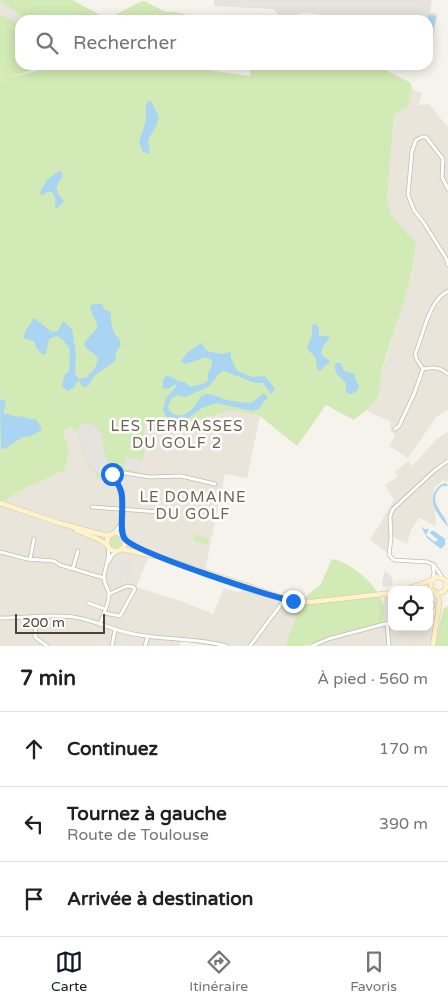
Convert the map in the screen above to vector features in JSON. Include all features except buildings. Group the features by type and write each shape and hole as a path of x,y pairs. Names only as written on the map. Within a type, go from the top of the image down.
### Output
{"main road":[{"path":"0,503 104,535 118,533 134,546 160,557 285,600 311,602 388,592"},
{"path":"59,522 98,539 114,551 120,550 160,557"},
{"path":"108,546 107,538 112,534"},
{"path":"120,550 125,543 124,538"},
{"path":"414,586 437,577 445,580 445,590 433,646"},
{"path":"430,586 432,579"},
{"path":"433,593 439,600 437,624"}],"street":[{"path":"448,189 442,177 443,159 426,138 422,137 416,140 412,151 408,195 414,210 448,263"},
{"path":"423,369 415,354 433,305 442,294 448,291"},
{"path":"423,369 432,367 442,369 448,374"},
{"path":"395,429 399,426 414,394 423,369"},
{"path":"445,580 434,565 426,561 394,560 390,558 390,516 393,509 410,492 448,461"},
{"path":"124,538 122,530 124,509 122,491 111,472 150,477 181,476 215,484"},
{"path":"92,507 159,512"},
{"path":"112,534 118,529 122,521"},
{"path":"30,559 34,539"},
{"path":"100,624 109,594 104,578 110,554 108,546"},
{"path":"109,561 112,555 120,550"},
{"path":"73,568 78,551"},
{"path":"0,552 30,559 54,561 104,578"},
{"path":"431,563 434,570 432,579"},
{"path":"88,603 120,616 134,587 127,586 109,594"},
{"path":"250,646 285,600"},
{"path":"433,611 438,608"},
{"path":"37,616 35,636 47,646"},
{"path":"0,618 74,617 115,630 148,636 195,640 226,646"},
{"path":"312,646 328,639 387,624 389,646"},
{"path":"112,646 115,630"},
{"path":"145,646 148,636"}],"shaded area":[{"path":"0,0 21,15 15,15 15,22 0,14"},
{"path":"214,0 432,0 430,12 438,14 433,39 433,15 324,15 306,12 296,15 279,15 273,9 214,6"},
{"path":"412,89 422,93 419,105 429,104 448,127 448,410 437,416 408,458 389,446 395,437 390,428 391,422 365,410 378,397 382,371 412,274 415,255 416,243 392,216 387,200 394,114 409,100"},
{"path":"231,410 260,416 247,478 225,474 205,570 151,551 136,587 184,602 213,614 224,588 240,593 243,588 287,603 301,605 285,646 211,646 181,641 179,646 0,646 0,501 4,502 19,491 65,470 69,450 64,429 71,425 78,436 85,463 97,474 97,478 115,470 145,444 142,444 145,423 168,429"},
{"path":"85,422 97,427 103,439 103,450 114,470 101,475 86,463 80,439 75,431"},
{"path":"448,432 448,482 444,480 434,487 436,526 419,518 411,530 407,544 394,537 388,553 370,540 394,500 385,485 398,476 395,472 408,461 412,466 437,439"},
{"path":"126,457 143,460 140,472 124,469"},
{"path":"122,560 131,560 129,574 120,579 118,574 109,570 115,563"},
{"path":"385,571 391,576 393,585 383,587 382,582"},
{"path":"384,597 388,597 388,631 433,631 433,614 437,614 431,646 306,646 382,623"}],"green space":[{"path":"0,0 72,0 100,15 20,15"},
{"path":"144,1 166,12 186,15 115,15"},
{"path":"0,14 15,22 15,70 33,70 0,80"},
{"path":"41,70 208,70 250,76 250,70 386,70 411,83 412,89 408,107 394,114 387,200 392,216 416,243 407,291 382,369 380,390 374,403 354,420 326,405 297,446 260,416 231,410 168,429 145,423 143,444 146,445 139,474 115,470 97,479 96,474 85,463 78,436 70,426 64,430 69,450 65,470 19,491 4,502 0,501 0,81"},
{"path":"195,534 209,539 207,545 193,540"},
{"path":"117,536 120,537 120,547 113,548 110,547 109,540 110,537"},
{"path":"332,559 340,561 356,570 371,584 382,600 384,608 382,623 303,646 285,646 302,601 321,584"},
{"path":"448,606 448,646 435,646 443,609"}],"water":[{"path":"433,16 436,16 433,30"},
{"path":"148,101 151,101 159,117 148,140 150,154 143,152 139,142 146,120 146,105"},
{"path":"61,171 63,176 56,187 58,194 64,201 57,209 53,194 49,191 41,196 40,192 48,179"},
{"path":"102,304 105,310 111,312 112,326 121,345 116,352 115,361 94,376 88,386 84,387 80,384 79,378 86,378 95,368 98,359 84,345 97,328 90,309 90,306"},
{"path":"34,318 52,332 58,331 63,321 72,329 76,353 75,375 78,377 75,387 67,391 62,386 64,376 69,371 70,349 63,340 57,336 49,339 46,353 43,355 37,349 34,341 23,338"},
{"path":"316,324 319,328 319,336 328,336 330,338 321,352 330,361 320,371 317,369 316,358 307,348 312,335 312,325"},
{"path":"201,343 207,351 221,354 231,352 231,358 237,371 252,377 265,376 275,389 271,394 263,383 255,383 224,371 204,389 186,397 177,395 172,398 168,405 169,411 174,414 184,415 192,409 201,396 205,395 251,403 264,393 268,398 259,409 252,411 217,403 202,408 187,419 174,421 167,417 163,409 166,398 176,387 175,384 170,388 163,389 163,380 166,376 185,382 190,387 205,383 208,380 212,360 205,357 186,364 181,361 187,353"},
{"path":"336,363 341,363 344,371 355,374 359,386 354,393 349,394 346,392 346,383 336,372"},
{"path":"0,399 6,402 3,413 36,419 42,430 31,436 23,437 1,449"},
{"path":"446,483 448,486 442,486 435,497 438,508 448,527 436,510 433,500 436,490 440,485"},
{"path":"421,526 424,529 429,529 426,535 435,542 438,540 430,533 431,531 445,539 445,545 441,549 427,538"}],"district":[{"name":"LES TERRASSES DU GOLF 2","path":"177,434"},
{"name":"LE DOMAINE DU GOLF","path":"193,506"}],"route":[{"path":"112,474 122,491 124,509 122,530 123,537 129,543 160,557 276,597 293,601"}]}
